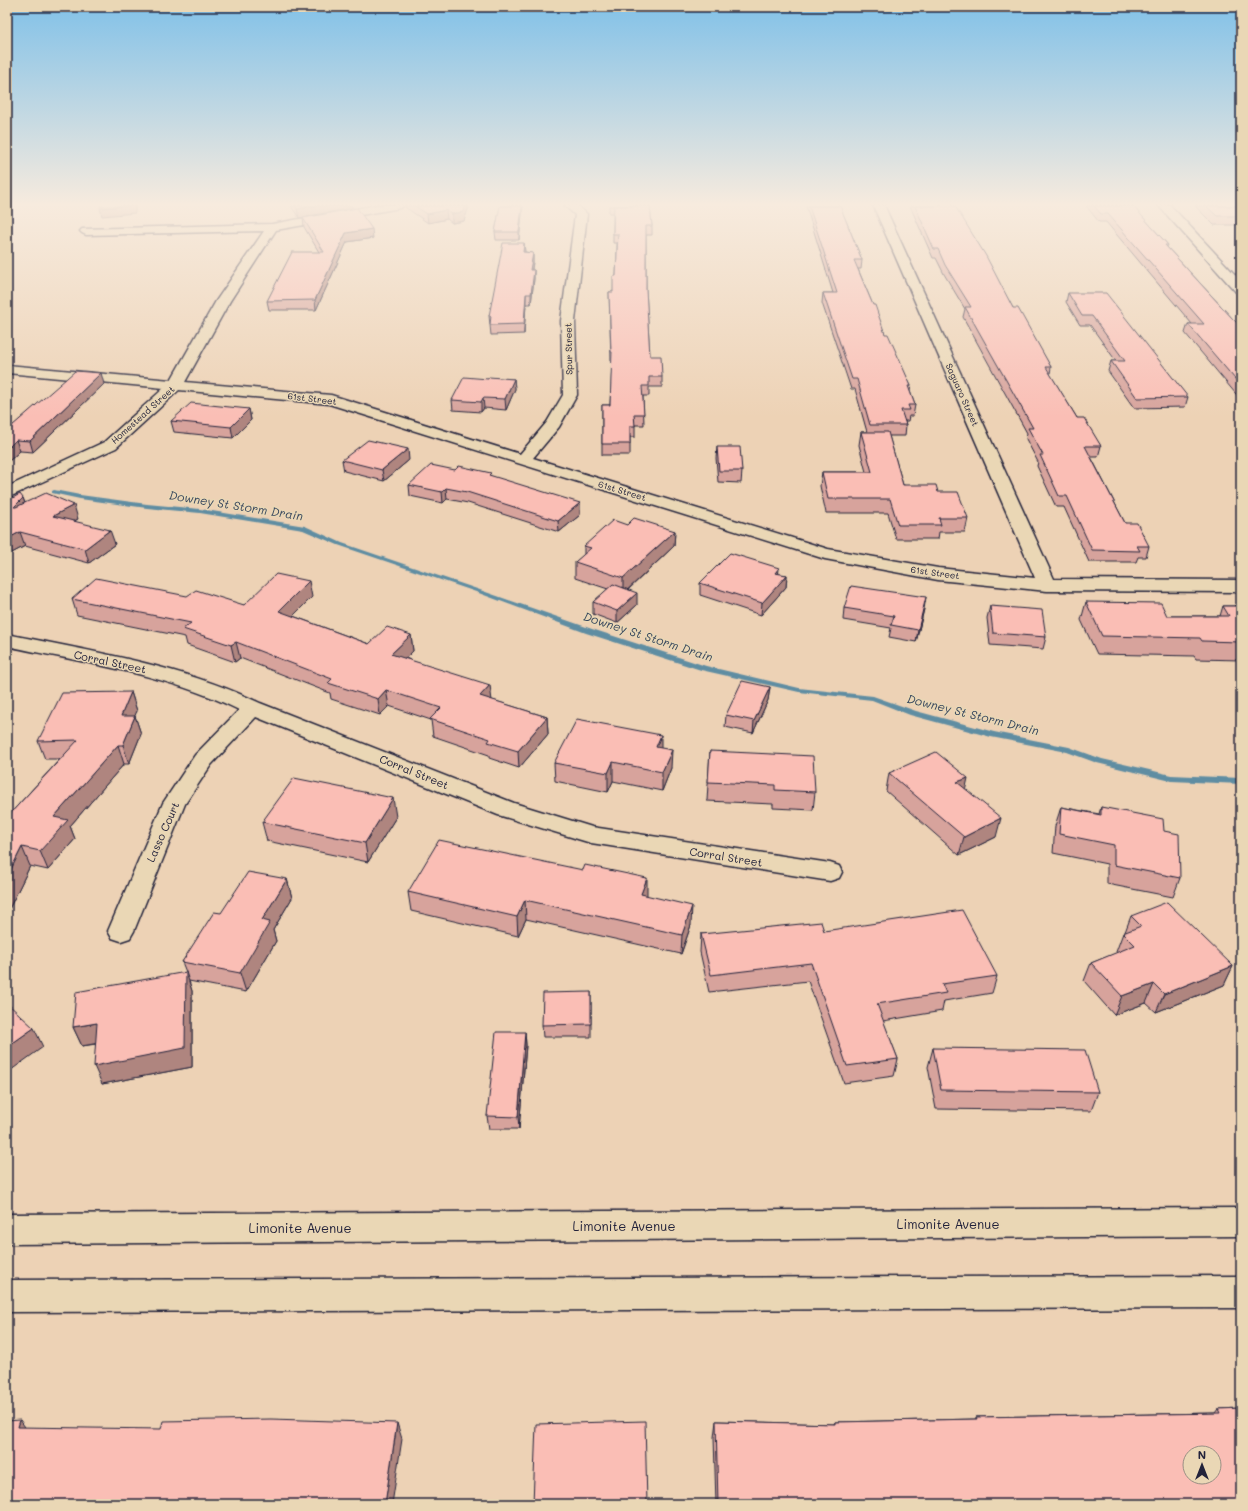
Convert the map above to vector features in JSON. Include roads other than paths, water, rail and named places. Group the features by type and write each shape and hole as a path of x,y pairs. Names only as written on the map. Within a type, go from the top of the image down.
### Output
{"street":[{"name":"Homestead Street","path":"7,493 110,445 176,385 223,301 240,276"},
{"name":"Spur Street","path":"523,460 554,424 570,396 568,321 574,276"},
{"name":"Saguaro Street","path":"909,276 1047,585"},
{"path":"1228,276 1241,289"},
{"name":"61st Street","path":"7,369 331,400 825,554 938,574 1047,585 1241,586"},
{"name":"Corral Street","path":"7,640 162,673 224,694 253,708 506,809 591,835 830,872"},
{"name":"Lasso Court","path":"121,931 174,803 203,760 253,708"},
{"name":"Limonite Avenue","path":"7,1229 1241,1222"},
{"path":"7,1296 1241,1292"}],"waterway":[{"name":"Downey St Storm Drain","path":"54,492 147,506 200,511 305,528 340,544 589,631 704,668 799,690 873,698 913,713 994,735 1069,750 1100,761 1171,778 1241,781"}]}
